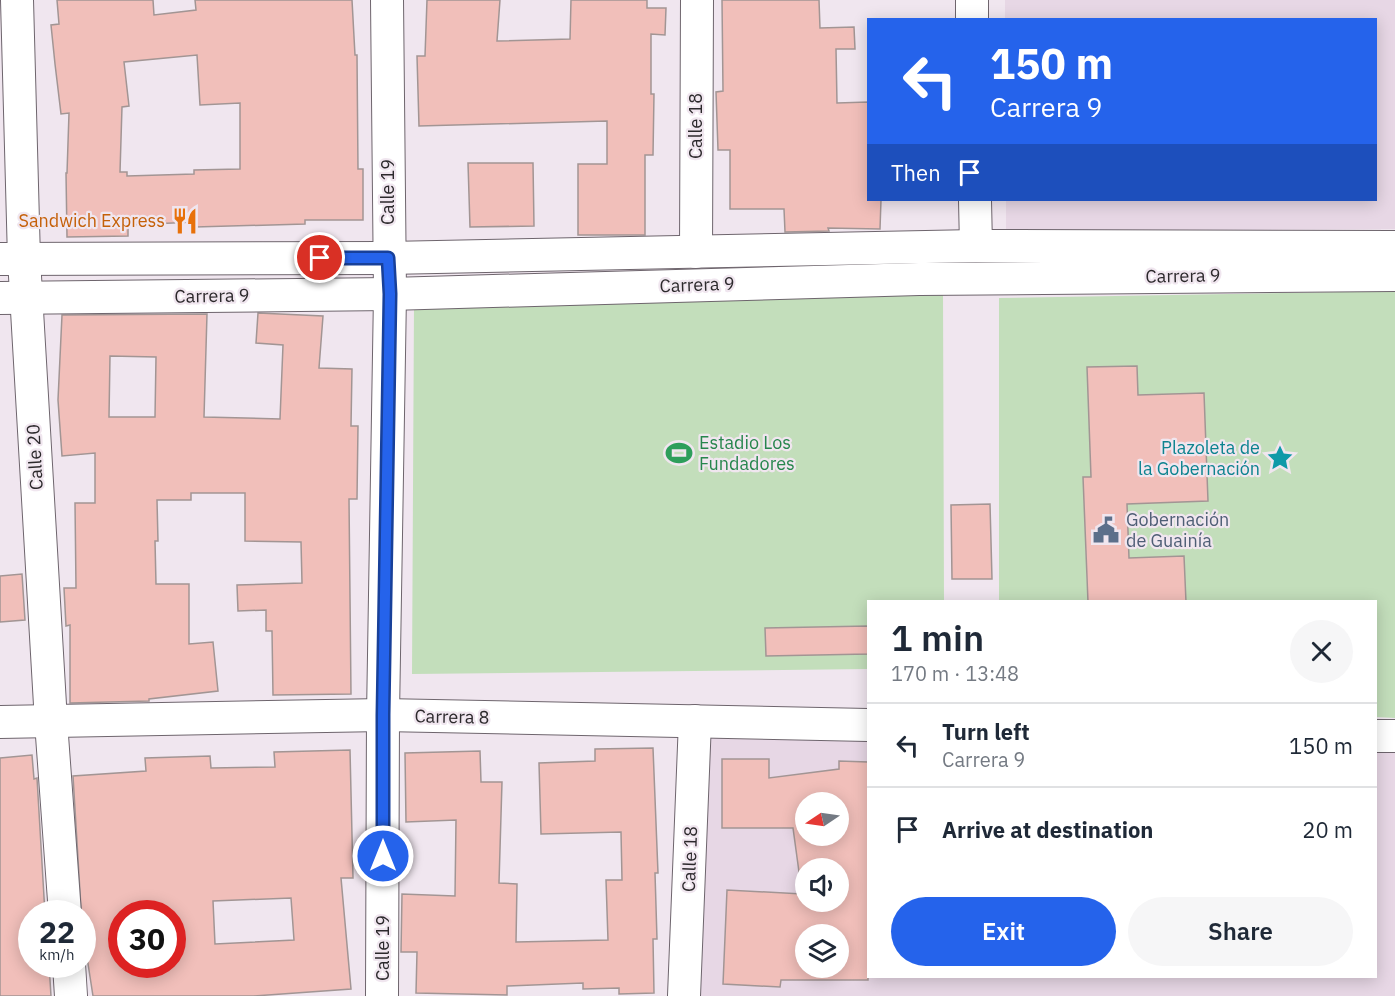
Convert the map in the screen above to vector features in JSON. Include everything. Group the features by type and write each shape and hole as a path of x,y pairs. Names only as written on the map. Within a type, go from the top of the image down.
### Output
{"street":[{"name":"Calle 20","path":"17,0 13,299 51,722 64,900"},
{"name":"Calle 19","path":"382,996 383,715 390,294 387,0"},
{"name":"Calle 18","path":"696,252 697,0"},
{"path":"972,0 972,18"},
{"path":"975,201 976,246"},
{"name":"Carrera 9","path":"12,259 388,258 976,246 1395,247"},
{"name":"Carrera 9","path":"13,299 390,294 919,279 1395,275"},
{"name":"Carrera 8","path":"0,722 383,715 867,725"},
{"name":"Calle 18","path":"684,996 695,721"},
{"path":"1377,736 1395,736"},
{"path":"70,978 71,996"}],"shaded area":[{"path":"1005,0 1395,0 1395,229 1006,231 1006,201 1377,201 1377,18 1005,18"},
{"path":"691,720 867,722 867,978 1377,978 1377,728 1395,728 1395,996 691,996"}],"green space":[{"path":"1395,291 1395,718 1377,717 1377,600 999,600 999,298","holes":["1083,477 1130,583 1087,585"]},
{"name":"Estadio Los Fundadores","path":"943,293 944,600 867,600 867,669 412,674 414,305"}],"building":[{"path":"57,0 153,0 154,15 196,10 195,0 352,0 355,55 357,55 358,169 363,169 363,220 305,220 305,224 195,227 195,222 128,225 128,236 67,237 66,173 69,113 61,114 51,25 59,24","holes":["197,55 200,105 240,103 240,169 194,170 194,174 127,176 127,172 120,172 122,107 129,106 124,62"]},
{"path":"427,0 500,0 497,41 570,39 571,0 647,0 647,8 666,8 665,35 651,34 651,94 654,94 653,155 645,155 645,235 578,235 578,164 607,164 607,121 419,126 417,56 425,56"},
{"path":"722,0 819,0 820,28 854,27 855,49 836,49 837,103 867,102 867,201 881,201 880,229 828,228 829,231 785,232 784,209 730,209 730,150 718,150 716,92 723,91"},
{"path":"468,163 533,163 534,226 470,227"},
{"path":"258,313 323,316 319,368 352,369 351,426 358,426 357,499 349,499 351,694 273,695 272,631 266,631 266,610 238,611 237,585 302,583 301,542 245,541 245,493 191,493 191,500 157,500 156,584 189,584 189,644 213,642 218,691 149,699 149,701 70,703 70,625 66,626 64,588 76,588 75,503 95,503 95,453 62,456 58,400 62,315 207,314 204,417 280,419 283,345 256,343","holes":["110,356 156,357 155,417 109,417"]},
{"path":"1137,366 1138,395 1204,393 1208,501 1127,504 1129,558 1184,556 1186,600 1088,600 1083,477 1091,477 1087,367"},
{"path":"990,504 992,579 952,579 951,505"},
{"path":"22,574 25,620 0,622 0,576"},
{"path":"867,626 867,654 766,656 765,628"},
{"path":"653,748 658,873 655,873 657,939 653,939 654,993 619,994 619,988 583,989 583,983 507,986 507,995 416,993 417,952 401,952 402,894 455,896 456,820 406,822 405,753 480,751 481,782 502,782 499,883 517,884 516,942 608,940 606,880 622,880 621,832 541,834 539,763 595,761 595,749"},
{"path":"350,750 353,878 341,878 351,989 254,996 93,996 90,978 96,978 96,900 80,900 73,776 146,771 145,758 210,756 211,768 275,767 274,752","holes":["291,898 294,940 215,944 213,901"]},
{"path":"32,755 34,779 37,778 44,900 18,900 18,978 50,978 51,996 0,996 0,758"},
{"path":"722,759 769,759 769,778 839,769 839,761 867,762 868,980 781,980 780,987 723,984 727,890 795,894 795,912 849,912 849,858 797,858 795,846 849,846 849,792 795,792 795,843 793,828 722,828"}],"place":[{"name":"Sandwich Express","path":"185,221"},
{"name":"Estadio Los Fundadores","path":"679,453"},
{"name":"Plazoleta de la Gobernación","path":"1280,458"},
{"name":"Gobernación de Guainía","path":"1106,530"}],"route":[{"path":"320,258 388,258 390,294 383,856"}]}
